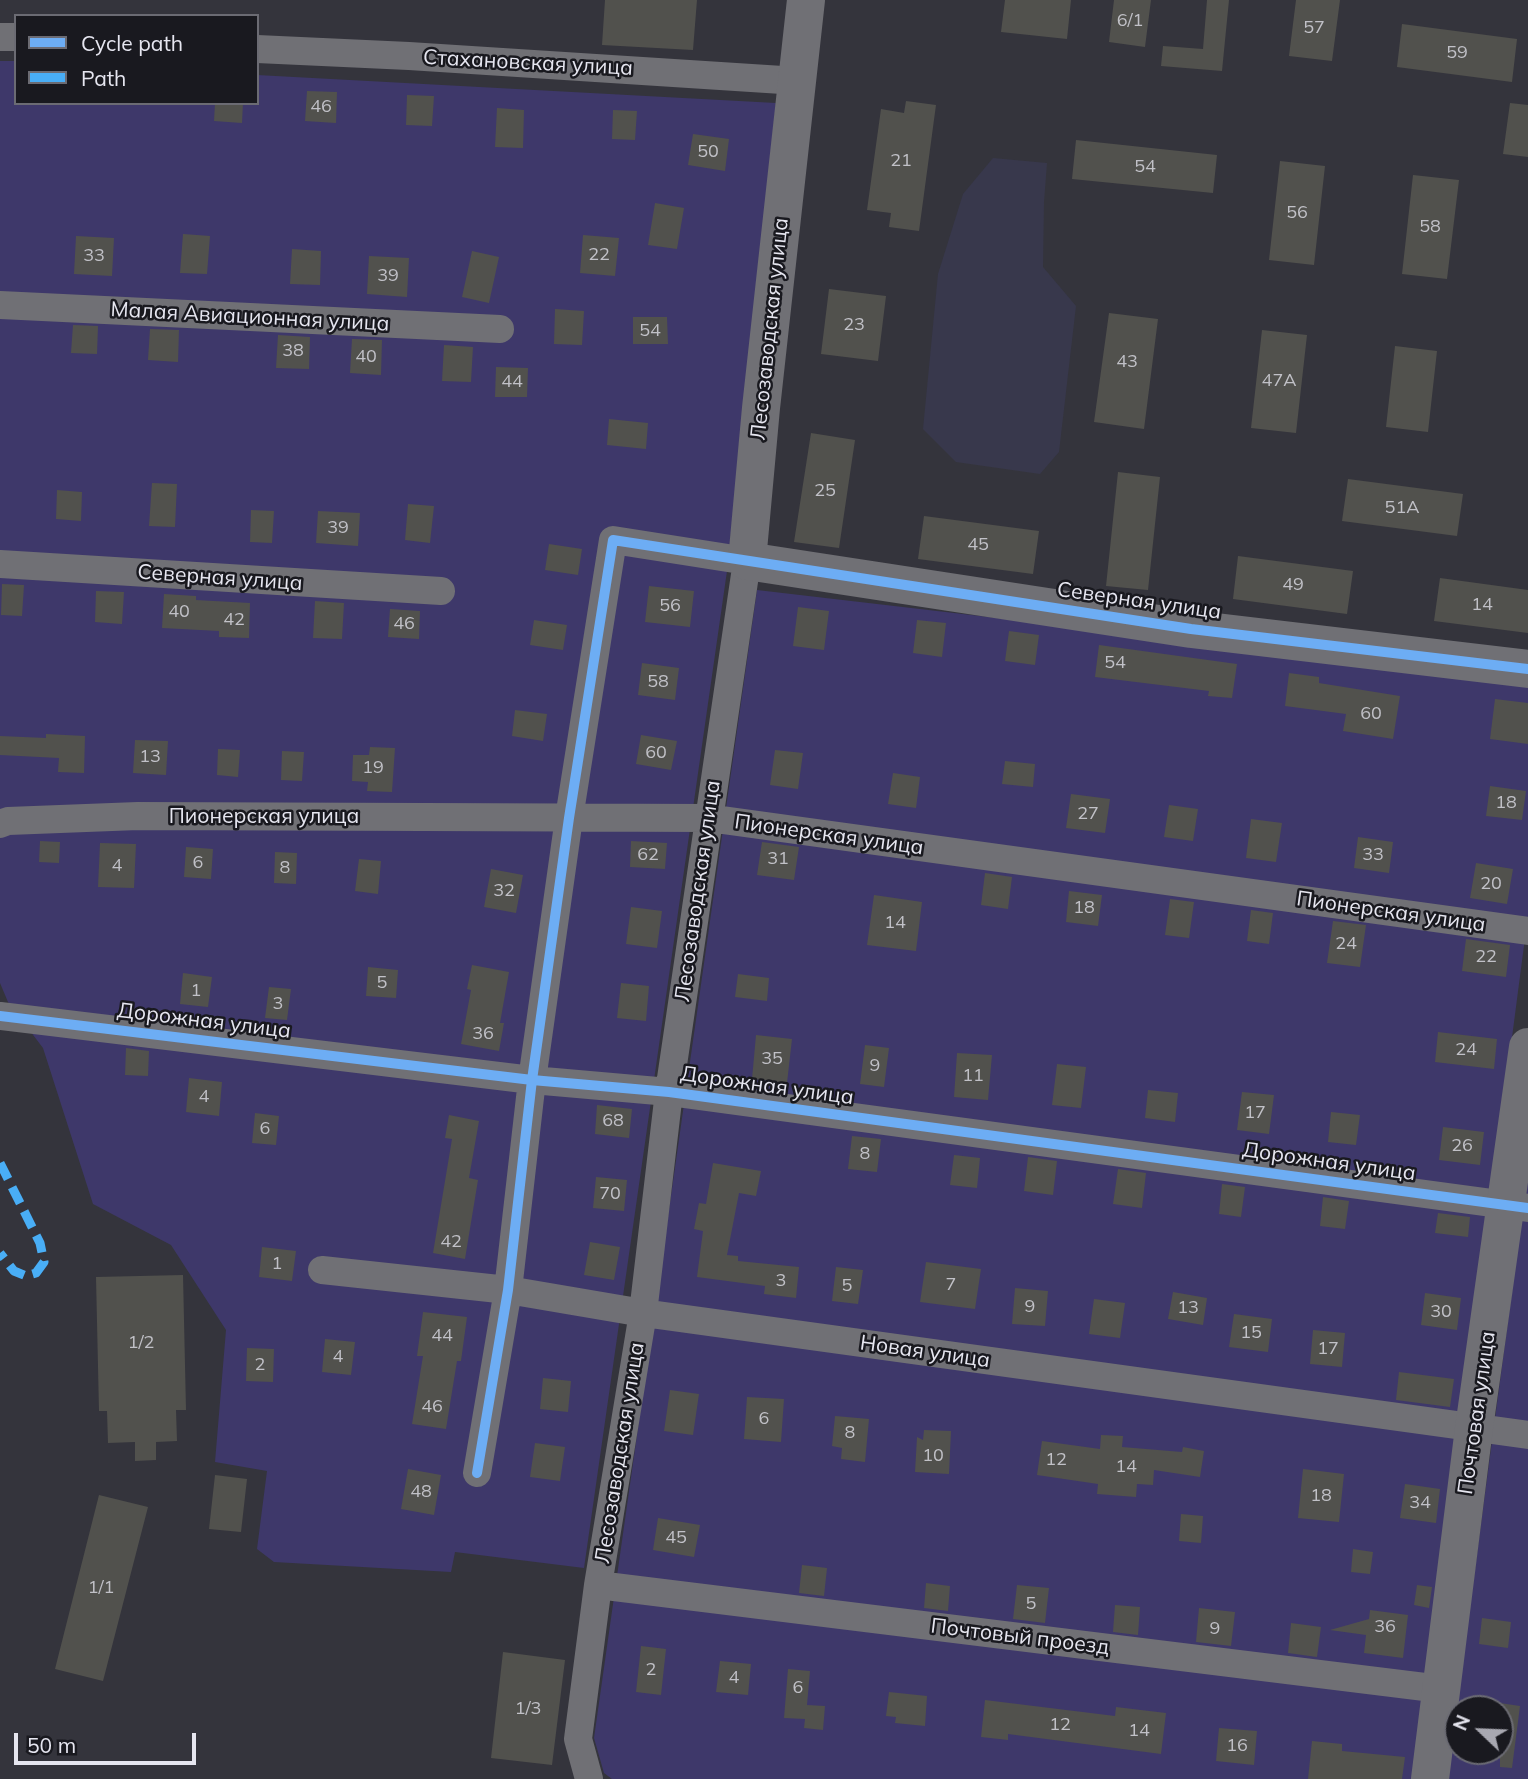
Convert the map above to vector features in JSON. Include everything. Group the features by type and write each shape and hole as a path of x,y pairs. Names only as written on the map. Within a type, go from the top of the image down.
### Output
{"street":[{"name":"Лесозаводская улица","path":"589,1779 578,1740 598,1585 643,1313 669,1092 747,561 806,0"},
{"name":"Стахановская улица","path":"259,49 798,80"},
{"name":"Малая Авиационная улица","path":"0,305 500,329"},
{"path":"477,1473 508,1290 532,1080 569,818 613,540 747,561"},
{"name":"Северная улица","path":"747,561 1191,629 1528,668"},
{"name":"Северная улица","path":"0,564 441,591"},
{"name":"Пионерская улица","path":"0,824 8,821 138,817 708,818 1528,931"},
{"name":"Дорожная улица","path":"0,1016 532,1080 669,1092 1518,1207"},
{"name":"Почтовая улица","path":"1430,1779 1474,1428 1518,1207 1528,1047"},
{"name":"Новая улица","path":"322,1270 508,1290 643,1313 1528,1435"},
{"name":"Почтовый проезд","path":"598,1585 1441,1689"}],"shaded area":[{"path":"0,61 14,61 14,105 259,105 259,75 776,103 727,571 584,1568 455,1552 451,1572 274,1562 257,1549 267,1471 215,1462 226,1330 171,1245 93,1204 43,1048 8,1002 0,983"},
{"path":"993,158 1047,163 1043,267 1076,306 1059,452 1040,474 956,462 923,429 938,274 963,194"},
{"path":"757,590 1528,680 1528,915 1415,1779 612,1779 604,1773 594,1738"},
{"path":"1528,1171 1528,1779 1447,1779 1449,1765 1514,1765 1514,1695 1458,1695"}],"building":[{"path":"605,0 697,0 693,50 602,45"},
{"path":"1005,0 1071,0 1067,39 1001,32"},
{"path":"1114,0 1151,0 1145,47 1109,42"},
{"path":"1207,0 1229,0 1222,71 1161,66 1163,46 1203,49"},
{"path":"1296,0 1340,0 1332,61 1289,56"},
{"path":"1402,24 1517,39 1512,82 1397,67"},
{"path":"307,91 337,92 336,123 305,121"},
{"path":"407,95 434,96 432,126 406,125"},
{"path":"906,101 936,105 919,231 889,227 891,213 867,210 881,109 904,113"},
{"path":"1510,103 1528,105 1528,157 1503,154"},
{"path":"215,105 243,105 242,123 214,121"},
{"path":"497,108 524,110 523,148 495,147"},
{"path":"613,110 637,111 635,140 612,139"},
{"path":"693,134 729,139 725,171 688,165"},
{"path":"1076,140 1217,155 1213,193 1072,179"},
{"path":"1280,161 1325,166 1314,265 1269,260"},
{"path":"1413,175 1459,180 1447,279 1402,274"},
{"path":"655,203 684,208 677,249 648,245"},
{"path":"183,234 210,236 207,274 180,273"},
{"path":"583,235 619,238 615,276 580,273"},
{"path":"76,236 114,238 112,276 74,274"},
{"path":"292,249 321,251 320,285 290,284"},
{"path":"472,251 499,257 489,303 462,297"},
{"path":"369,256 409,258 407,297 367,294"},
{"path":"829,289 886,296 878,361 821,354"},
{"path":"555,309 584,311 582,345 554,344"},
{"path":"1109,313 1158,319 1144,429 1094,422"},
{"path":"633,317 667,317 668,344 633,344"},
{"path":"73,325 98,326 97,354 71,353"},
{"path":"150,329 179,330 178,362 148,360"},
{"path":"1262,330 1307,335 1296,433 1251,428"},
{"path":"278,335 310,337 309,369 276,368"},
{"path":"352,339 382,340 381,375 350,373"},
{"path":"444,345 473,347 471,382 442,381"},
{"path":"1395,346 1437,351 1428,432 1386,427"},
{"path":"496,367 528,368 527,397 495,397"},
{"path":"609,419 648,423 646,449 607,445"},
{"path":"811,433 855,440 839,548 794,542"},
{"path":"1118,472 1160,477 1148,590 1106,586"},
{"path":"1348,479 1463,494 1457,536 1342,521"},
{"path":"152,483 177,484 175,527 149,526"},
{"path":"57,490 82,492 81,521 56,519"},
{"path":"408,504 434,506 430,543 405,540"},
{"path":"251,510 274,511 272,543 250,542"},
{"path":"318,511 360,513 358,546 316,543"},
{"path":"924,516 1039,531 1033,574 918,559"},
{"path":"549,544 582,549 578,575 545,570"},
{"path":"1238,556 1353,571 1347,614 1233,599"},
{"path":"1440,578 1528,590 1528,633 1434,621"},
{"path":"2,584 24,585 22,616 1,615"},
{"path":"649,586 694,591 690,627 645,622"},
{"path":"96,591 124,592 122,624 95,622"},
{"path":"164,594 196,596 196,600 250,603 249,638 219,637 219,631 162,628"},
{"path":"315,601 344,603 342,639 313,638"},
{"path":"798,607 829,611 824,650 793,646"},
{"path":"390,609 420,611 419,639 388,637"},
{"path":"534,620 567,625 563,650 530,645"},
{"path":"917,620 946,623 942,657 913,653"},
{"path":"1009,631 1039,635 1035,665 1005,661"},
{"path":"1099,645 1237,664 1232,698 1208,696 1209,691 1095,677"},
{"path":"642,663 679,668 675,700 638,695"},
{"path":"1289,673 1319,677 1319,683 1400,696 1393,739 1343,731 1346,714 1285,706"},
{"path":"1495,699 1528,703 1528,744 1490,739"},
{"path":"515,710 547,714 543,741 512,736"},
{"path":"46,734 85,736 84,773 58,772 59,758 0,755 0,736 46,738"},
{"path":"641,735 677,741 671,770 636,764"},
{"path":"135,740 168,741 166,775 133,773"},
{"path":"370,747 395,748 392,792 367,791 368,782 352,781 353,755 369,755"},
{"path":"218,749 240,750 238,777 217,775"},
{"path":"775,750 803,753 798,789 770,785"},
{"path":"282,751 304,752 302,781 281,780"},
{"path":"1005,761 1035,764 1033,787 1002,784"},
{"path":"893,773 920,777 916,808 888,804"},
{"path":"1490,786 1526,791 1522,820 1486,816"},
{"path":"1071,794 1110,799 1105,833 1066,828"},
{"path":"1169,805 1198,809 1193,841 1164,837"},
{"path":"1251,819 1282,823 1276,862 1246,858"},
{"path":"1358,837 1393,842 1389,873 1354,868"},
{"path":"40,841 60,842 59,863 39,862"},
{"path":"631,841 667,843 665,869 630,867"},
{"path":"762,842 799,847 794,880 757,875"},
{"path":"100,843 136,844 134,888 98,887"},
{"path":"186,847 213,849 211,879 184,877"},
{"path":"275,852 297,853 296,884 274,883"},
{"path":"359,859 381,861 378,894 355,891"},
{"path":"1476,863 1513,869 1507,904 1470,898"},
{"path":"491,869 523,875 516,913 484,907"},
{"path":"985,873 1012,877 1008,909 981,905"},
{"path":"1069,891 1102,895 1098,926 1066,922"},
{"path":"874,895 922,902 916,951 867,945"},
{"path":"1170,899 1194,902 1189,938 1165,935"},
{"path":"631,907 662,911 657,948 626,944"},
{"path":"1251,910 1273,913 1269,944 1247,941"},
{"path":"1333,921 1366,925 1360,967 1327,963"},
{"path":"1466,939 1510,945 1506,977 1462,971"},
{"path":"472,965 509,972 500,1023 504,1023 499,1051 461,1044 471,990 467,989"},
{"path":"368,967 398,970 396,998 366,996"},
{"path":"183,973 212,977 208,1007 180,1004"},
{"path":"738,974 769,978 767,1001 735,997"},
{"path":"621,983 649,986 646,1021 617,1018"},
{"path":"269,987 291,989 287,1020 265,1018"},
{"path":"1438,1032 1497,1039 1494,1069 1435,1062"},
{"path":"756,1035 792,1039 787,1083 752,1079"},
{"path":"865,1045 889,1048 884,1087 860,1084"},
{"path":"126,1048 149,1051 148,1076 125,1075"},
{"path":"957,1053 992,1055 988,1100 954,1097"},
{"path":"1057,1064 1086,1067 1081,1108 1052,1105"},
{"path":"189,1078 222,1082 219,1116 186,1112"},
{"path":"1148,1090 1178,1093 1175,1122 1145,1118"},
{"path":"1242,1092 1274,1095 1269,1134 1237,1130"},
{"path":"597,1105 632,1109 629,1138 595,1134"},
{"path":"1331,1112 1360,1115 1356,1145 1328,1142"},
{"path":"255,1113 279,1116 276,1145 252,1143"},
{"path":"449,1115 479,1121 469,1178 478,1180 465,1259 433,1253 452,1139 445,1138"},
{"path":"1443,1127 1484,1132 1480,1165 1439,1160"},
{"path":"852,1136 881,1139 877,1172 848,1169"},
{"path":"954,1155 980,1158 977,1188 950,1185"},
{"path":"1028,1157 1057,1161 1053,1195 1024,1191"},
{"path":"713,1163 761,1171 756,1196 739,1193 727,1255 738,1256 738,1261 799,1267 796,1298 764,1294 765,1286 697,1277 703,1231 694,1229 699,1203 706,1204"},
{"path":"1118,1169 1146,1173 1142,1208 1113,1204"},
{"path":"596,1177 627,1180 624,1211 593,1208"},
{"path":"1222,1184 1245,1187 1241,1217 1219,1214"},
{"path":"1323,1197 1349,1201 1345,1229 1320,1226"},
{"path":"1438,1213 1470,1217 1468,1237 1435,1233"},
{"path":"590,1242 620,1247 614,1280 584,1275"},
{"path":"262,1247 296,1251 292,1281 259,1277"},
{"path":"926,1262 981,1269 975,1309 920,1302"},
{"path":"836,1267 863,1270 858,1304 832,1301"},
{"path":"183,1275 186,1410 176,1410 177,1441 156,1442 156,1460 135,1461 135,1442 108,1443 107,1411 99,1411 96,1277"},
{"path":"1015,1288 1048,1291 1045,1326 1012,1324"},
{"path":"1173,1292 1207,1298 1203,1325 1168,1319"},
{"path":"1425,1293 1461,1298 1457,1330 1421,1325"},
{"path":"1094,1299 1125,1303 1120,1338 1089,1334"},
{"path":"423,1312 467,1317 461,1361 457,1361 446,1429 412,1424 423,1356 417,1356"},
{"path":"1234,1314 1272,1319 1268,1352 1229,1347"},
{"path":"1313,1330 1345,1333 1342,1367 1310,1364"},
{"path":"325,1339 355,1342 351,1375 322,1372"},
{"path":"247,1348 274,1349 273,1382 246,1381"},
{"path":"1399,1372 1454,1379 1450,1407 1396,1400"},
{"path":"543,1378 571,1381 568,1412 540,1409"},
{"path":"670,1390 699,1394 693,1435 664,1431"},
{"path":"747,1397 784,1399 781,1442 744,1439"},
{"path":"835,1416 869,1419 865,1462 841,1459 842,1448 832,1446"},
{"path":"924,1430 951,1431 949,1474 915,1472 917,1437 923,1440"},
{"path":"1101,1435 1123,1436 1122,1447 1182,1452 1183,1447 1204,1451 1200,1477 1154,1470 1153,1485 1137,1484 1136,1497 1097,1494 1098,1484 1037,1475 1042,1441 1100,1449"},
{"path":"535,1443 565,1447 560,1481 530,1477"},
{"path":"408,1469 441,1475 434,1515 401,1509"},
{"path":"1303,1469 1344,1474 1339,1522 1298,1518"},
{"path":"215,1475 247,1479 241,1532 209,1529"},
{"path":"1405,1484 1440,1489 1436,1523 1400,1518"},
{"path":"99,1495 148,1507 103,1681 55,1669"},
{"path":"1181,1514 1203,1516 1201,1543 1179,1541"},
{"path":"658,1518 700,1525 694,1557 653,1550"},
{"path":"1353,1549 1373,1552 1370,1574 1351,1572"},
{"path":"802,1565 827,1568 824,1596 799,1593"},
{"path":"926,1583 950,1586 948,1611 924,1608"},
{"path":"1017,1585 1049,1588 1045,1623 1013,1619"},
{"path":"1417,1585 1432,1587 1429,1608 1414,1605"},
{"path":"1115,1605 1140,1607 1138,1635 1113,1632"},
{"path":"1199,1608 1235,1612 1231,1646 1196,1642"},
{"path":"1370,1610 1408,1615 1403,1658 1364,1653 1366,1635 1330,1630 1369,1619"},
{"path":"1482,1618 1511,1622 1508,1648 1479,1644"},
{"path":"1291,1623 1321,1627 1317,1657 1288,1653"},
{"path":"641,1646 666,1649 661,1695 636,1692"},
{"path":"503,1652 565,1660 552,1765 491,1758"},
{"path":"720,1661 751,1664 748,1695 716,1692"},
{"path":"788,1669 810,1671 807,1705 825,1706 823,1730 804,1728 805,1719 784,1718"},
{"path":"889,1692 927,1696 925,1726 895,1723 896,1717 886,1716"},
{"path":"985,1700 1115,1716 1116,1707 1166,1713 1161,1754 1008,1734 1008,1740 981,1737"},
{"path":"1514,1705 1520,1706 1514,1752"},
{"path":"1219,1728 1257,1731 1254,1765 1216,1761"},
{"path":"1312,1741 1342,1744 1342,1751 1405,1757 1402,1779 1308,1779"}],"marked path":[{"path":"0,1163 40,1243 44,1262 36,1273 26,1276 14,1271 0,1253"}],"cycle path":[{"path":"477,1473 508,1290 532,1080 569,818 613,540 1191,629 1528,669"},
{"path":"0,1016 532,1080 669,1092 1528,1208"}]}
